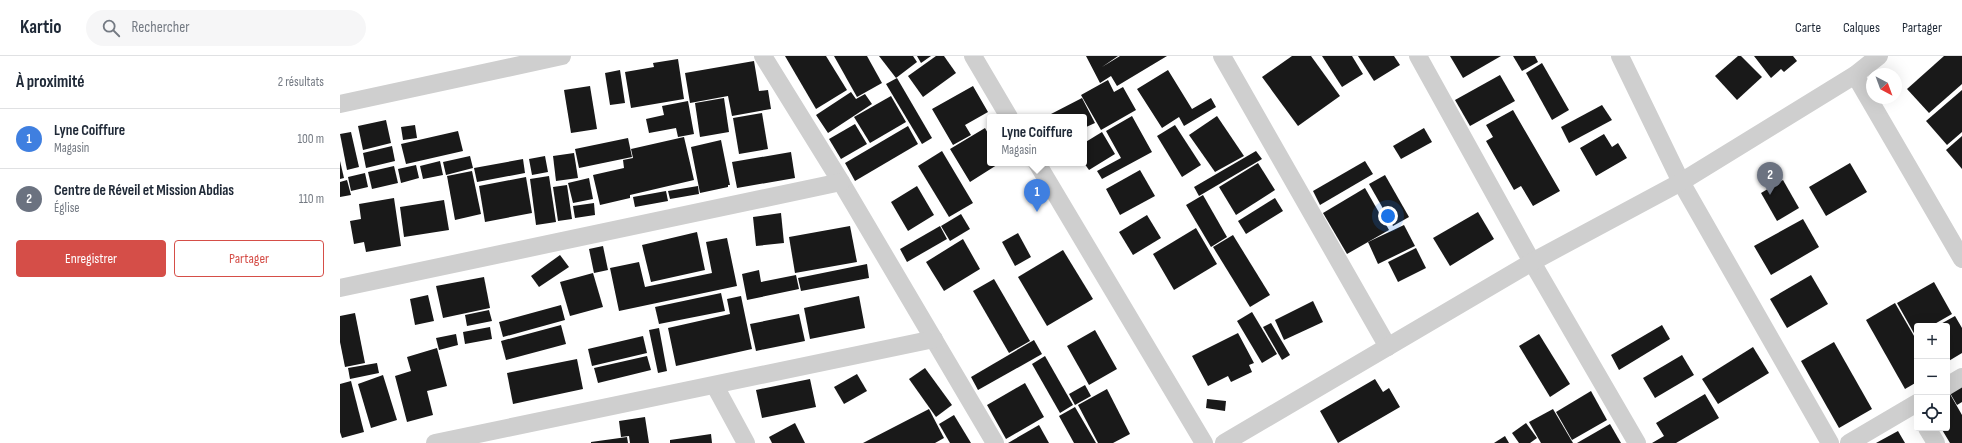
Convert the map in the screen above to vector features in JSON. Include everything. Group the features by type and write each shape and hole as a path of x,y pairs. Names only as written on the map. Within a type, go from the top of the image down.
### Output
{"street":[{"path":"340,104 562,56"},
{"path":"763,56 841,182 995,443"},
{"path":"973,56 1007,114"},
{"path":"1222,56 1388,347"},
{"path":"1418,56 1532,262 1637,443"},
{"path":"1620,56 1681,182 1830,443"},
{"path":"1224,443 1532,262 1681,182 1855,75 1879,56"},
{"path":"1855,75 1962,259"},
{"path":"1039,166 1204,443"},
{"path":"340,288 841,182"},
{"path":"435,443 715,386 934,339"},
{"path":"1950,384 1962,377"},
{"path":"715,386 746,443"},
{"path":"1849,443 1914,407"},
{"path":"1929,431 1936,443"}],"building":[{"path":"785,56 826,56 847,90 816,109"},
{"path":"834,56 867,56 882,83 857,97"},
{"path":"879,56 913,56 917,62 896,78"},
{"path":"917,56 931,56 921,63"},
{"path":"936,56 944,56 956,73 923,97 908,76"},
{"path":"1086,56 1118,56 1102,67 1120,56 1167,56 1117,86 1111,76 1100,83"},
{"path":"1292,56 1311,56 1340,96 1298,126 1262,77"},
{"path":"1322,56 1352,56 1363,74 1342,87"},
{"path":"1358,56 1394,56 1400,65 1374,81"},
{"path":"1450,56 1501,56 1463,78"},
{"path":"1513,56 1535,56 1538,62 1522,71"},
{"path":"1738,56 1741,56 1762,77 1737,100 1715,76"},
{"path":"1754,56 1793,56 1797,61 1784,72 1781,69 1771,78"},
{"path":"1944,56 1962,56 1962,84 1929,113 1907,89"},
{"path":"678,59 684,99 631,108 625,72 654,67 653,63"},
{"path":"754,61 759,91 768,90 771,109 732,116 728,96 690,103 685,73"},
{"path":"1542,63 1569,110 1552,120 1526,73"},
{"path":"620,70 625,103 610,105 605,73"},
{"path":"1168,70 1192,109 1211,98 1216,107 1184,126 1179,117 1162,128 1137,89"},
{"path":"1500,75 1515,101 1470,126 1455,100"},
{"path":"897,78 932,138 922,144 886,84"},
{"path":"1108,80 1114,92 1123,87 1136,110 1101,130 1081,95"},
{"path":"590,86 597,129 571,133 564,90"},
{"path":"973,86 988,112 965,125 971,135 953,145 932,109"},
{"path":"1962,90 1962,132 1947,145 1926,121"},
{"path":"851,92 856,99 865,94 872,104 828,133 816,115"},
{"path":"891,96 906,122 870,143 854,117"},
{"path":"724,98 729,132 700,137 695,103"},
{"path":"1082,98 1095,123 1087,127 1087,114 1051,114"},
{"path":"688,101 694,134 678,137 676,128 649,133 646,119 664,115 662,106"},
{"path":"1602,105 1612,120 1569,143 1561,127"},
{"path":"1513,110 1560,191 1533,206 1521,186 1514,190 1486,141 1493,137 1486,125"},
{"path":"762,113 768,149 739,154 733,118"},
{"path":"1132,116 1152,152 1102,179 1097,171 1121,158 1106,131"},
{"path":"1217,116 1244,156 1215,172 1189,135"},
{"path":"386,120 391,143 363,150 358,126"},
{"path":"855,124 867,144 841,159 829,139"},
{"path":"415,125 417,138 403,140 401,127"},
{"path":"1175,125 1201,165 1182,177 1157,136"},
{"path":"908,126 918,144 855,181 845,163"},
{"path":"985,128 987,132 987,166 995,166 970,182 950,149"},
{"path":"1424,128 1432,142 1401,159 1393,146"},
{"path":"458,131 463,151 406,164 401,144"},
{"path":"351,132 359,167 347,170 340,134"},
{"path":"1102,132 1115,154 1089,170 1086,166 1087,141"},
{"path":"1604,134 1612,147 1618,143 1627,158 1596,176 1580,148"},
{"path":"1962,136 1962,169 1946,150"},
{"path":"684,137 694,180 630,195 630,198 600,205 593,175 624,168 623,160 633,158 631,149"},
{"path":"628,138 632,157 579,168 575,149"},
{"path":"721,140 730,185 728,185 728,187 700,193 691,147"},
{"path":"392,146 395,161 366,168 363,153"},
{"path":"942,151 973,203 949,217 918,166"},
{"path":"1256,151 1262,159 1199,196 1194,187"},
{"path":"791,152 795,178 737,188 732,162"},
{"path":"574,153 578,178 556,181 553,156"},
{"path":"470,156 473,168 446,175 443,162"},
{"path":"545,156 548,172 532,175 529,159"},
{"path":"523,159 525,173 477,182 474,168"},
{"path":"340,161 344,178 340,179"},
{"path":"440,161 443,175 423,179 420,166"},
{"path":"1365,161 1373,174 1320,205 1313,191"},
{"path":"1258,163 1275,190 1236,215 1219,187"},
{"path":"1850,163 1867,192 1826,216 1809,187"},
{"path":"416,165 419,178 401,183 398,169"},
{"path":"394,166 398,183 372,189 368,172"},
{"path":"1140,170 1155,196 1120,215 1106,189"},
{"path":"472,171 481,214 455,220 447,176"},
{"path":"365,173 368,187 351,191 348,177"},
{"path":"1385,175 1409,217 1393,226 1369,184"},
{"path":"549,176 556,222 536,225 530,179"},
{"path":"526,177 532,213 485,222 479,186"},
{"path":"589,178 593,199 573,203 568,183"},
{"path":"347,180 351,195 340,197 340,182"},
{"path":"1783,180 1799,208 1777,221 1761,193"},
{"path":"567,185 572,219 558,221 553,187"},
{"path":"698,186 699,194 670,199 668,191"},
{"path":"917,186 934,215 908,231 891,202"},
{"path":"1365,188 1389,230 1347,254 1323,213"},
{"path":"666,191 668,201 635,207 633,197"},
{"path":"1203,195 1227,237 1211,247 1186,205"},
{"path":"394,198 401,246 366,252 364,242 354,244 350,221 361,219 359,204"},
{"path":"1275,198 1283,211 1246,234 1238,221"},
{"path":"444,200 449,230 404,237 400,207"},
{"path":"594,203 595,215 575,218 573,206"},
{"path":"1478,212 1494,239 1450,266 1433,238"},
{"path":"781,213 784,243 756,246 753,217"},
{"path":"961,214 970,229 950,241 941,226"},
{"path":"1147,215 1161,238 1133,255 1119,232"},
{"path":"1803,219 1819,247 1771,275 1754,246"},
{"path":"1404,225 1415,246 1378,264 1368,242"},
{"path":"850,226 857,262 795,273 789,237"},
{"path":"940,226 947,239 907,262 900,249"},
{"path":"1196,228 1217,264 1174,290 1153,254"},
{"path":"697,232 705,270 651,282 642,245"},
{"path":"1018,233 1031,257 1015,266 1002,242"},
{"path":"1233,235 1270,295 1250,307 1213,247"},
{"path":"727,238 737,286 619,311 610,268 639,262 645,287 712,273 706,242"},
{"path":"963,239 980,269 944,291 926,262"},
{"path":"603,246 608,270 594,273 589,249"},
{"path":"1416,248 1426,268 1398,282 1388,262"},
{"path":"1063,250 1093,299 1047,326 1018,277"},
{"path":"560,255 569,267 539,287 531,276"},
{"path":"867,264 869,278 801,291 798,278"},
{"path":"759,270 761,282 796,275 799,289 747,300 742,274"},
{"path":"593,273 603,307 570,316 560,282"},
{"path":"1811,275 1828,304 1787,328 1770,299"},
{"path":"484,277 490,308 443,318 436,286"},
{"path":"994,279 1030,341 1009,353 973,291"},
{"path":"1934,282 1952,314 1936,323 1914,323 1914,333 1897,303"},
{"path":"721,293 725,311 659,324 655,307"},
{"path":"428,295 434,321 415,325 410,299"},
{"path":"741,296 752,349 676,366 668,328 730,314 727,299"},
{"path":"859,296 865,328 810,339 804,308"},
{"path":"1313,301 1323,322 1284,340 1275,320"},
{"path":"1895,303 1914,336 1914,384 1905,389 1866,320"},
{"path":"561,305 565,320 503,337 499,322"},
{"path":"489,310 492,321 467,326 465,315"},
{"path":"1252,312 1277,354 1262,363 1237,321"},
{"path":"355,313 365,363 345,367 340,342 340,316"},
{"path":"799,314 805,341 756,351 750,324"},
{"path":"1955,316 1962,328 1962,353 1950,360 1950,323 1942,323"},
{"path":"1271,323 1290,355 1282,360 1263,327"},
{"path":"561,325 566,344 506,360 501,341"},
{"path":"1662,325 1670,339 1619,370 1611,355"},
{"path":"490,327 492,339 465,344 463,332"},
{"path":"659,328 667,371 658,373 649,330"},
{"path":"1095,330 1117,369 1089,385 1067,346"},
{"path":"1238,333 1254,363 1249,365 1252,372 1231,382 1228,376 1208,386 1192,356"},
{"path":"456,334 458,345 439,350 436,338"},
{"path":"1539,334 1570,384 1550,397 1519,346"},
{"path":"643,336 647,353 592,366 588,349"},
{"path":"1034,340 1042,354 978,390 971,377"},
{"path":"1834,342 1872,409 1839,428 1801,361"},
{"path":"1753,347 1769,373 1718,404 1702,379"},
{"path":"437,348 447,386 427,391 433,415 407,422 395,376 411,371 407,357"},
{"path":"1682,355 1694,375 1655,398 1643,378"},
{"path":"647,356 651,370 598,383 594,368"},
{"path":"1045,356 1073,405 1060,413 1032,364"},
{"path":"577,359 583,389 513,404 507,373"},
{"path":"377,363 379,373 350,379 348,368"},
{"path":"925,368 952,405 936,417 909,379"},
{"path":"857,374 867,391 844,404 834,387"},
{"path":"383,375 397,420 371,428 358,384"},
{"path":"810,379 816,407 762,418 756,390"},
{"path":"1375,379 1383,392 1389,388 1400,407 1338,443 1320,411"},
{"path":"351,381 364,432 342,438 340,432 340,384"},
{"path":"1025,383 1044,417 1006,439 987,405"},
{"path":"1085,385 1091,396 1075,405 1069,394"},
{"path":"1962,386 1962,402 1957,405 1950,393"},
{"path":"1107,389 1130,434 1113,443 1098,443 1078,405"},
{"path":"1591,391 1607,420 1572,440 1556,412"},
{"path":"1705,394 1719,418 1676,443 1652,443 1664,436 1656,423"},
{"path":"1950,394 1962,415 1962,443 1950,443 1943,431 1950,431"},
{"path":"1207,399 1226,401 1225,411 1206,408"},
{"path":"1075,407 1096,443 1074,443 1059,416"},
{"path":"929,409 944,438 935,443 863,443"},
{"path":"1553,409 1573,443 1541,443 1529,422"},
{"path":"954,415 971,443 950,443 939,424"},
{"path":"645,417 649,443 630,443 629,436 621,437 619,421"},
{"path":"795,423 805,443 772,443 769,437"},
{"path":"1526,423 1537,438 1530,443 1519,443 1512,433"},
{"path":"1610,424 1621,443 1577,443"},
{"path":"1039,425 1049,443 1008,443"},
{"path":"1898,431 1905,443 1876,443"},
{"path":"711,434 712,443 670,443 670,440"},
{"path":"1505,436 1509,443 1494,443"},
{"path":"627,437 628,443 591,443 591,442"}],"place":[{"name":"Centre de Réveil et Mission Abdias","path":"1770,195"},
{"name":"Lyne Coiffure","path":"1037,212"}]}
